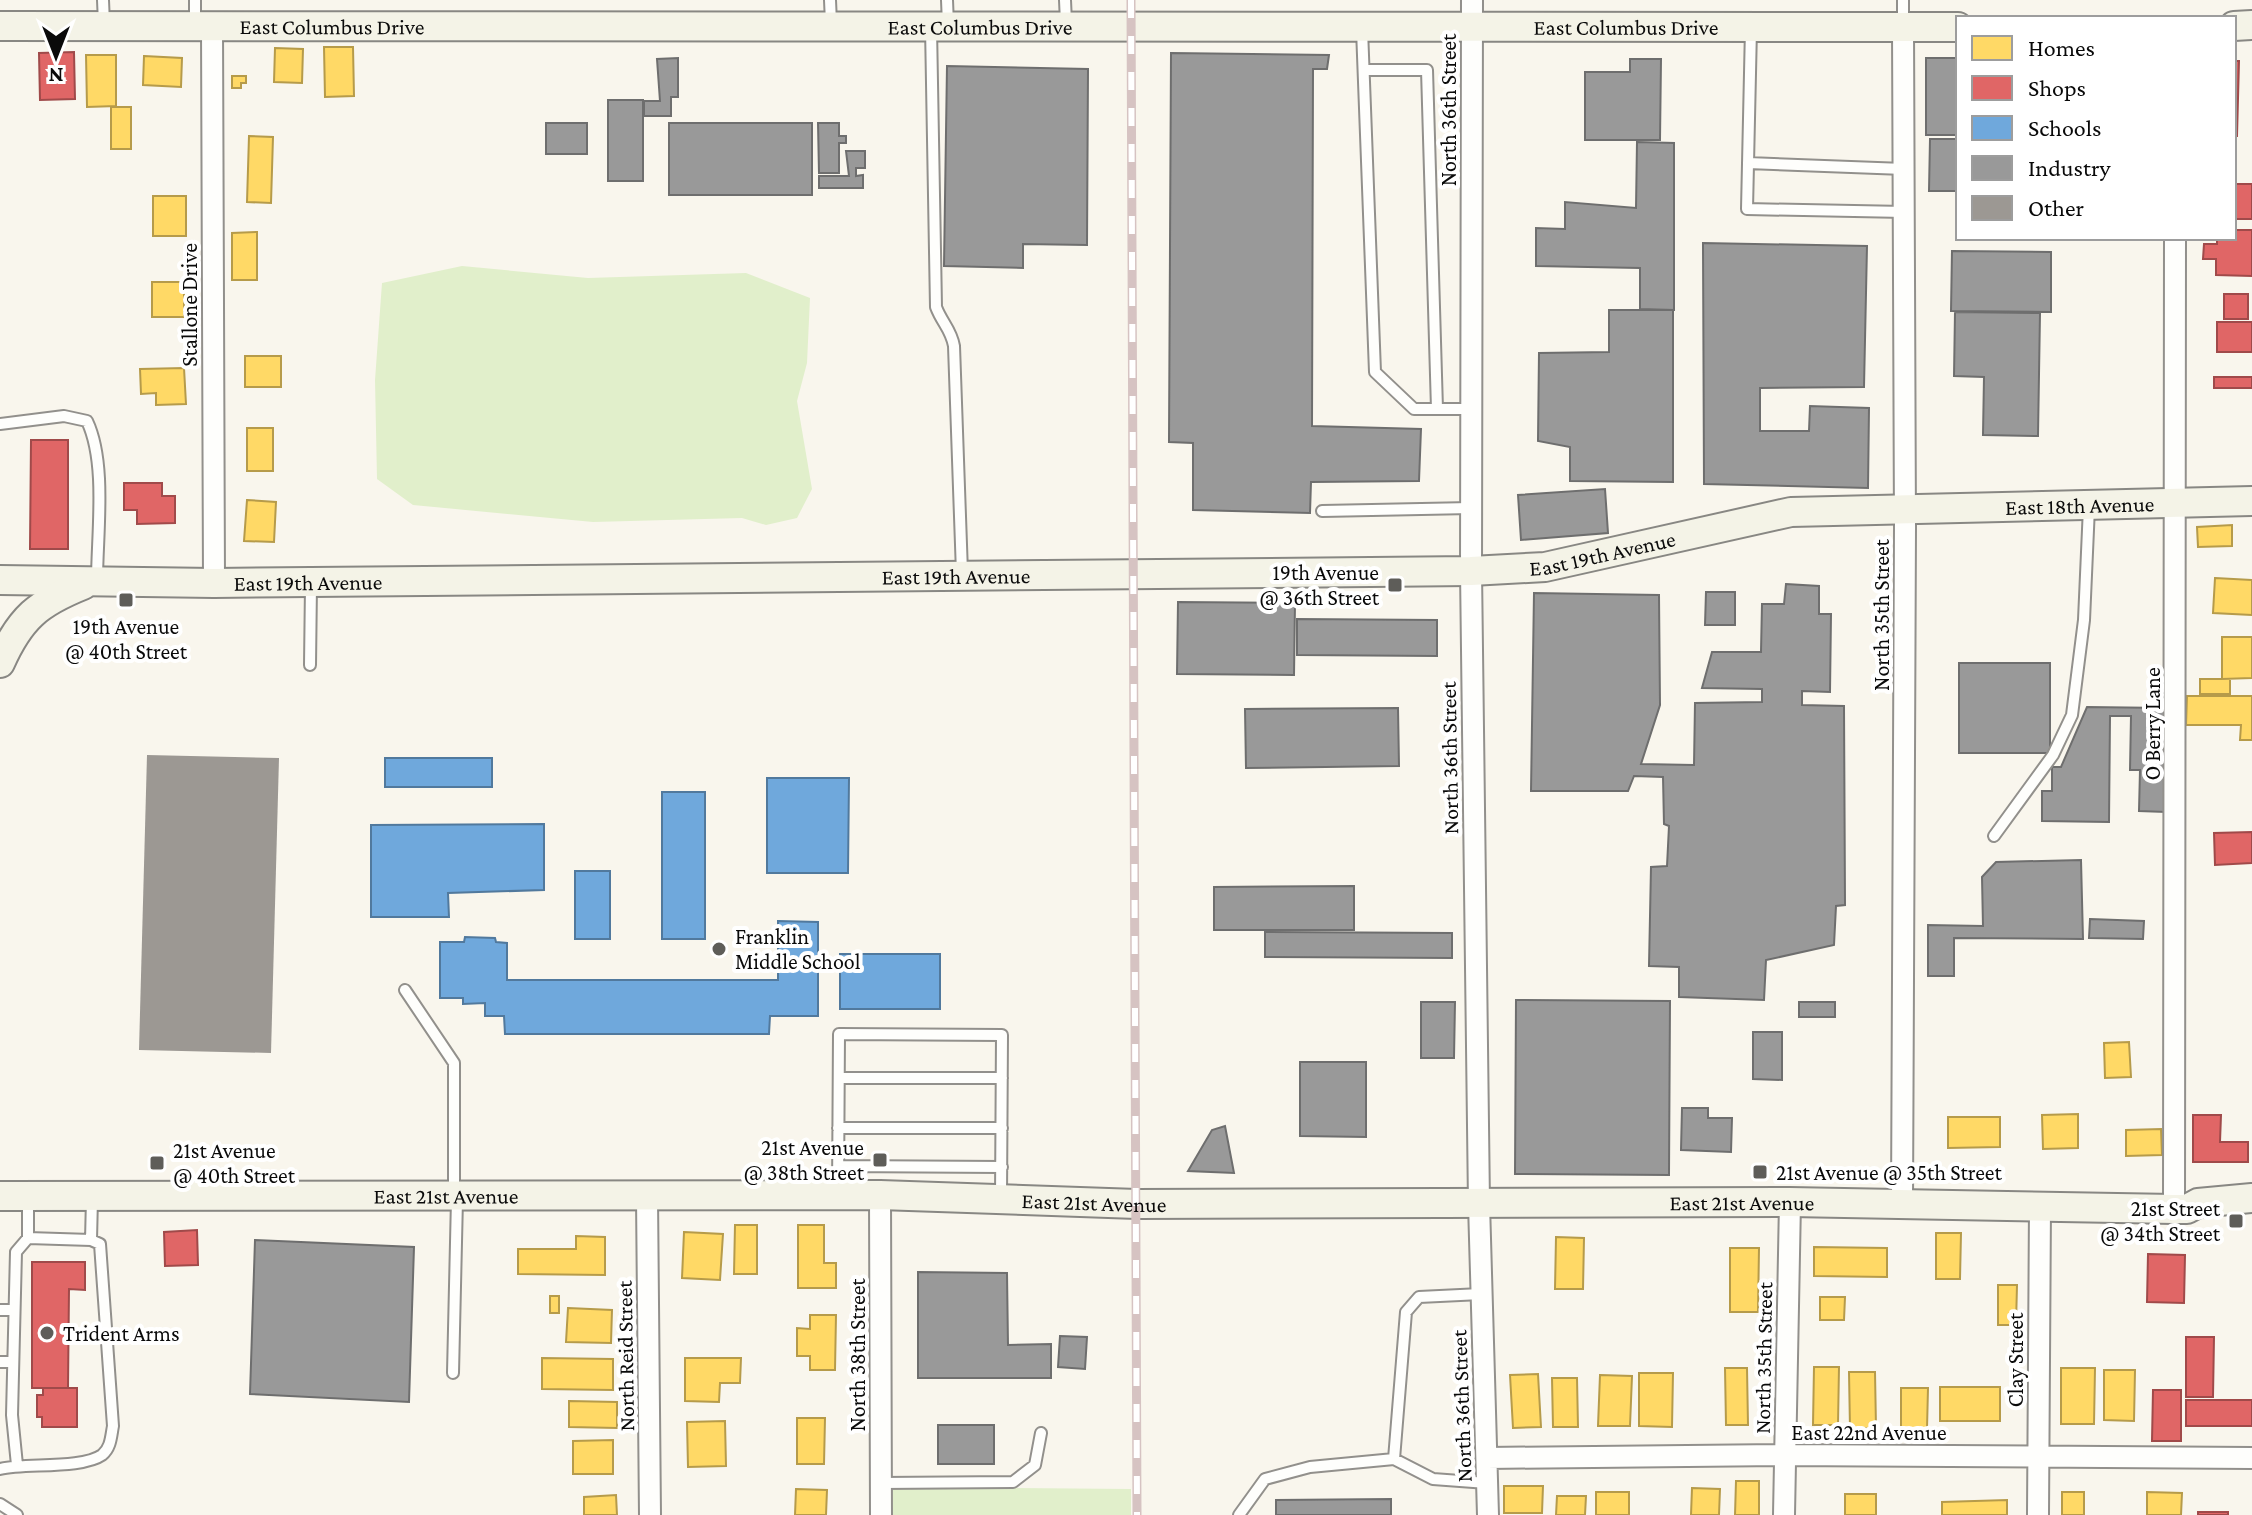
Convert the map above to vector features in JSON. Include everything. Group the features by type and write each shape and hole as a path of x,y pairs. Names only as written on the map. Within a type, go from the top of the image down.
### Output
{"main road":[{"name":"East Columbus Drive","path":"0,26 103,13 201,17 830,13 942,17 1065,12 1362,24 1472,12 1751,26 1903,13 1956,26"},
{"name":"East 18th Avenue","path":"1905,506 2089,507 2252,501"},
{"name":"East 19th Avenue","path":"0,580 312,583 1471,571 1545,567 1791,512 1905,506"},
{"path":"0,663 11,637 31,613 56,595 93,582"},
{"name":"East 21st Avenue","path":"14,1196 455,1193 647,1197 880,1195 1137,1204 1790,1202 2181,1209 2252,1220"},
{"name":"East 21st Avenue","path":"2181,1209 2198,1203 2252,1198"}],"street":[{"name":"North 36th Street","path":"1472,12 1471,571 1479,1204 1488,1515"},
{"name":"North 35th Street","path":"1902,1204 1905,506 1903,13"},
{"name":"Stallone Drive","path":"201,17 214,583"},
{"name":"O Berry Lane","path":"2175,240 2181,1209"},
{"name":"North 38th Street","path":"880,1195 881,1515"},
{"name":"North Reid Street","path":"647,1197 650,1515"},
{"name":"North 35th Street","path":"1784,1515 1790,1202"},
{"name":"Clay Street","path":"2038,1515 2040,1206"},
{"name":"East 22nd Avenue","path":"1487,1458 1784,1455 2252,1458"}],"lane":[{"path":"942,17 936,307 941,319 951,329 954,346 962,578"},
{"path":"1362,24 1375,372 1414,409 1471,409"},
{"path":"1751,26 1747,209 1905,212"},
{"path":"1364,70 1427,70 1437,409"},
{"path":"1748,163 1904,169"},
{"path":"0,424 64,416 87,421 93,433 98,497 93,582"},
{"path":"1994,836 2053,755 2072,715 2084,620 2089,507"},
{"path":"1322,511 1471,508"},
{"path":"310,665 312,583"},
{"path":"405,990 454,1063 453,1373"},
{"path":"838,1195 839,1034 1002,1035 1001,1199"},
{"path":"839,1078 1002,1078"},
{"path":"838,1128 1002,1128"},
{"path":"838,1166 1002,1167"},
{"path":"14,1196 28,1238"},
{"path":"91,1240 92,1197"},
{"path":"0,1469 101,1456 110,1444 113,1426 100,1244 91,1240 28,1238"},
{"path":"17,1465 6,1399 12,1362 16,1252 28,1238"},
{"path":"1394,1459 1406,1312 1419,1297 1481,1294"},
{"path":"0,1310 14,1310"},
{"path":"0,1362 12,1362"},
{"path":"881,1483 1013,1482 1035,1465 1041,1433"},
{"path":"1239,1515 1265,1479 1310,1467 1394,1459 1433,1479 1487,1483"},
{"path":"0,1504 17,1515"}],"green space":[{"path":"462,266 588,278 746,273 810,298 807,363 797,401 812,489 797,518 766,525 742,518 593,522 413,505 377,479 375,380 382,283"},
{"path":"886,1487 1131,1489 1131,1515 887,1515"}],"building: Homes":[{"path":"324,47 353,47 354,96 325,97"},
{"path":"275,48 303,49 302,83 274,82"},
{"path":"86,55 116,55 116,106 87,107"},
{"path":"144,56 182,58 181,87 143,85"},
{"path":"232,76 246,76 246,83 241,83 241,88 232,88"},
{"path":"111,107 131,107 131,149 111,149"},
{"path":"249,136 273,137 271,203 247,202"},
{"path":"153,196 186,196 186,236 153,236"},
{"path":"257,232 257,280 232,280 232,233"},
{"path":"152,282 184,282 184,317 152,317"},
{"path":"245,356 281,356 281,387 245,387"},
{"path":"184,368 186,404 156,405 156,393 141,394 140,369"},
{"path":"247,428 273,428 273,471 247,471"},
{"path":"247,500 276,502 274,542 244,541"},
{"path":"2232,525 2232,546 2198,547 2197,527"},
{"path":"2215,578 2252,580 2252,615 2213,613"},
{"path":"2222,637 2252,637 2252,678 2222,679"},
{"path":"2200,679 2230,679 2230,694 2200,694"},
{"path":"2187,696 2252,696 2252,740 2240,740 2241,725 2186,725"},
{"path":"2129,1042 2131,1077 2105,1078 2104,1043"},
{"path":"2078,1114 2078,1148 2043,1149 2042,1115"},
{"path":"1948,1117 2000,1117 2000,1147 1948,1148"},
{"path":"2161,1129 2162,1155 2126,1156 2126,1130"},
{"path":"735,1225 757,1225 757,1274 734,1274"},
{"path":"798,1225 824,1225 824,1263 836,1263 836,1288 798,1288"},
{"path":"684,1232 723,1234 720,1280 682,1278"},
{"path":"1936,1233 1961,1233 1960,1279 1936,1279"},
{"path":"576,1236 605,1237 605,1275 518,1274 518,1249 576,1249"},
{"path":"1556,1237 1584,1238 1583,1289 1555,1289"},
{"path":"1814,1247 1887,1248 1887,1277 1814,1276"},
{"path":"1730,1248 1759,1248 1758,1312 1730,1312"},
{"path":"1998,1285 2017,1285 2016,1325 1998,1325"},
{"path":"550,1296 559,1296 559,1313 550,1313"},
{"path":"1820,1297 1845,1297 1844,1320 1820,1320"},
{"path":"568,1308 612,1310 611,1343 566,1342"},
{"path":"810,1315 836,1315 835,1370 810,1370 810,1356 797,1356 797,1328 810,1329"},
{"path":"542,1358 613,1359 613,1390 542,1389"},
{"path":"685,1358 741,1358 740,1383 720,1383 719,1402 685,1401"},
{"path":"1814,1367 1839,1367 1838,1425 1813,1425"},
{"path":"1725,1368 1747,1368 1748,1425 1726,1425"},
{"path":"2061,1368 2095,1368 2094,1424 2061,1424"},
{"path":"2104,1370 2135,1370 2134,1421 2104,1420"},
{"path":"1849,1372 1875,1372 1876,1428 1850,1429"},
{"path":"1639,1373 1673,1373 1672,1427 1639,1426"},
{"path":"1538,1374 1541,1427 1513,1428 1510,1375"},
{"path":"1600,1375 1632,1376 1630,1426 1598,1426"},
{"path":"1552,1378 1577,1378 1578,1427 1553,1427"},
{"path":"1940,1387 2000,1387 2000,1421 1940,1421"},
{"path":"1901,1388 1928,1388 1927,1429 1901,1429"},
{"path":"569,1401 617,1402 617,1428 569,1427"},
{"path":"797,1418 825,1418 824,1464 797,1464"},
{"path":"725,1421 726,1466 688,1467 687,1422"},
{"path":"613,1440 613,1474 573,1474 573,1441"},
{"path":"1736,1481 1759,1481 1759,1515 1735,1515"},
{"path":"1504,1486 1543,1486 1542,1513 1504,1513"},
{"path":"1692,1488 1720,1489 1719,1515 1691,1515"},
{"path":"796,1489 827,1490 826,1515 795,1515"},
{"path":"1596,1492 1629,1492 1629,1515 1596,1515"},
{"path":"2062,1492 2084,1492 2084,1515 2062,1515"},
{"path":"2147,1492 2182,1493 2181,1515 2147,1515"},
{"path":"1845,1494 1876,1494 1876,1515 1845,1515"},
{"path":"616,1495 617,1515 584,1515 584,1497"},
{"path":"1557,1496 1586,1496 1585,1515 1556,1515"},
{"path":"2007,1500 2007,1515 1942,1515 1942,1502"}],"building: Shops":[{"path":"74,52 75,99 40,100 39,53"},
{"path":"2236,61 2239,61 2237,136"},
{"path":"2236,184 2252,184 2252,219 2236,219"},
{"path":"2236,230 2252,230 2252,276 2216,275 2216,259 2203,259 2204,244 2217,244 2217,240 2236,240"},
{"path":"2224,294 2248,294 2248,319 2224,319"},
{"path":"2217,322 2252,322 2252,352 2217,352"},
{"path":"2214,377 2252,377 2252,388 2214,388"},
{"path":"31,440 68,440 68,549 30,549"},
{"path":"124,483 162,483 162,496 175,496 175,523 137,524 137,510 124,510"},
{"path":"2252,832 2252,863 2215,865 2214,833"},
{"path":"2193,1115 2221,1115 2220,1142 2248,1142 2248,1162 2193,1162"},
{"path":"197,1230 198,1265 165,1266 164,1232"},
{"path":"2148,1254 2185,1255 2184,1303 2147,1302"},
{"path":"32,1262 85,1262 85,1290 69,1289 68,1388 32,1388"},
{"path":"2186,1337 2214,1337 2213,1397 2186,1397"},
{"path":"43,1388 77,1388 77,1427 42,1427 42,1417 37,1417 37,1395 43,1395"},
{"path":"2153,1390 2181,1390 2181,1441 2152,1441"},
{"path":"2186,1400 2252,1400 2252,1426 2186,1426"},
{"path":"2198,1512 2228,1512 2228,1515 2198,1515"}],"building: Schools":[{"path":"385,758 492,758 492,787 385,787"},
{"path":"767,778 849,778 848,873 767,873"},
{"path":"662,792 705,792 705,939 662,939"},
{"path":"544,824 544,890 448,893 449,917 371,917 371,825"},
{"path":"575,871 610,871 610,939 575,939"},
{"path":"778,921 818,922 818,1016 770,1016 769,1034 505,1034 504,1016 485,1016 485,1003 463,1004 463,998 440,998 440,942 464,942 465,937 495,938 496,942 507,943 507,980 778,980"},
{"path":"840,954 940,954 940,1009 840,1009"}],"building: Industry":[{"path":"1171,53 1329,55 1327,69 1313,69 1312,426 1421,429 1419,481 1311,482 1310,513 1193,510 1193,443 1169,442"},
{"path":"678,58 678,97 671,97 671,116 644,116 644,101 660,101 657,59"},
{"path":"1926,58 1956,58 1956,135 1926,135"},
{"path":"1630,59 1661,59 1660,140 1585,140 1585,72 1630,72"},
{"path":"947,66 1088,69 1087,245 1023,244 1023,268 944,266"},
{"path":"608,100 643,100 643,181 608,181"},
{"path":"546,123 587,123 587,154 546,154"},
{"path":"669,123 812,123 812,195 669,195"},
{"path":"818,123 839,123 839,136 846,136 846,143 839,143 839,173 819,173"},
{"path":"1930,139 1956,139 1956,191 1929,191"},
{"path":"1637,142 1674,143 1674,310 1640,309 1640,268 1536,266 1536,228 1565,229 1565,202 1636,208"},
{"path":"846,151 865,151 865,168 856,168 856,176 863,175 863,188 819,188 819,176 849,176"},
{"path":"1703,243 1867,246 1864,387 1760,388 1760,431 1809,431 1810,406 1869,408 1868,488 1704,484"},
{"path":"1952,251 2051,252 2051,312 1951,311"},
{"path":"1609,310 1673,310 1673,482 1570,481 1570,447 1538,441 1539,353 1609,352"},
{"path":"1955,312 2040,313 2038,436 1983,435 1984,377 1954,376"},
{"path":"1605,489 1608,533 1521,540 1518,495"},
{"path":"1786,584 1819,586 1819,614 1831,614 1830,692 1802,691 1802,705 1844,706 1845,905 1836,906 1834,945 1766,960 1764,1000 1679,997 1679,967 1649,966 1651,867 1667,866 1669,826 1664,824 1663,777 1634,776 1628,791 1531,791 1534,593 1659,595 1660,705 1641,764 1694,765 1695,703 1762,702 1762,689 1702,688 1712,652 1761,652 1762,604 1784,604"},
{"path":"1706,592 1735,592 1735,625 1705,625"},
{"path":"1178,602 1295,603 1294,675 1177,674"},
{"path":"1297,619 1437,620 1437,656 1297,655"},
{"path":"1959,663 2050,663 2050,753 1959,753"},
{"path":"2087,707 2167,708 2166,812 2139,811 2140,770 2130,770 2131,716 2110,716 2109,822 2042,821 2042,791 2052,791 2052,767 2061,767"},
{"path":"1398,708 1399,766 1246,768 1245,709"},
{"path":"2081,860 2083,939 1954,938 1954,976 1928,976 1928,925 1983,926 1982,877 1996,862"},
{"path":"1354,886 1354,930 1214,930 1214,887"},
{"path":"2090,919 2144,921 2143,939 2089,938"},
{"path":"1265,932 1452,933 1452,958 1265,957"},
{"path":"1516,1000 1670,1001 1669,1175 1515,1174"},
{"path":"1421,1002 1455,1002 1454,1058 1421,1058"},
{"path":"1799,1002 1835,1002 1835,1017 1799,1017"},
{"path":"1753,1032 1782,1032 1782,1080 1753,1079"},
{"path":"1300,1062 1366,1062 1366,1137 1300,1136"},
{"path":"1682,1108 1708,1108 1708,1118 1732,1118 1731,1152 1681,1150"},
{"path":"1225,1126 1234,1173 1188,1171 1212,1130"},
{"path":"255,1240 414,1247 409,1402 250,1394"},
{"path":"918,1272 1007,1273 1008,1345 1051,1344 1051,1378 918,1378"},
{"path":"1060,1336 1087,1337 1085,1369 1058,1367"},
{"path":"938,1425 994,1425 994,1464 938,1464"},
{"path":"1391,1499 1391,1515 1276,1515 1276,1500"}],"building: Other":[{"path":"147,755 279,758 271,1053 139,1050"}],"railway":[{"path":"1131,0 1137,1515"}],"place":[{"name":"19th Avenue @ 36th Street","path":"1395,585"},
{"name":"19th Avenue @ 40th Street","path":"126,600"},
{"name":"Franklin Middle School","path":"719,949"},
{"name":"21st Avenue @ 38th Street","path":"880,1160"},
{"name":"21st Avenue @ 40th Street","path":"157,1163"},
{"name":"21st Avenue @ 35th Street","path":"1760,1172"},
{"name":"21st Street @ 34th Street","path":"2236,1221"},
{"name":"Trident Arms","path":"47,1333"}]}
